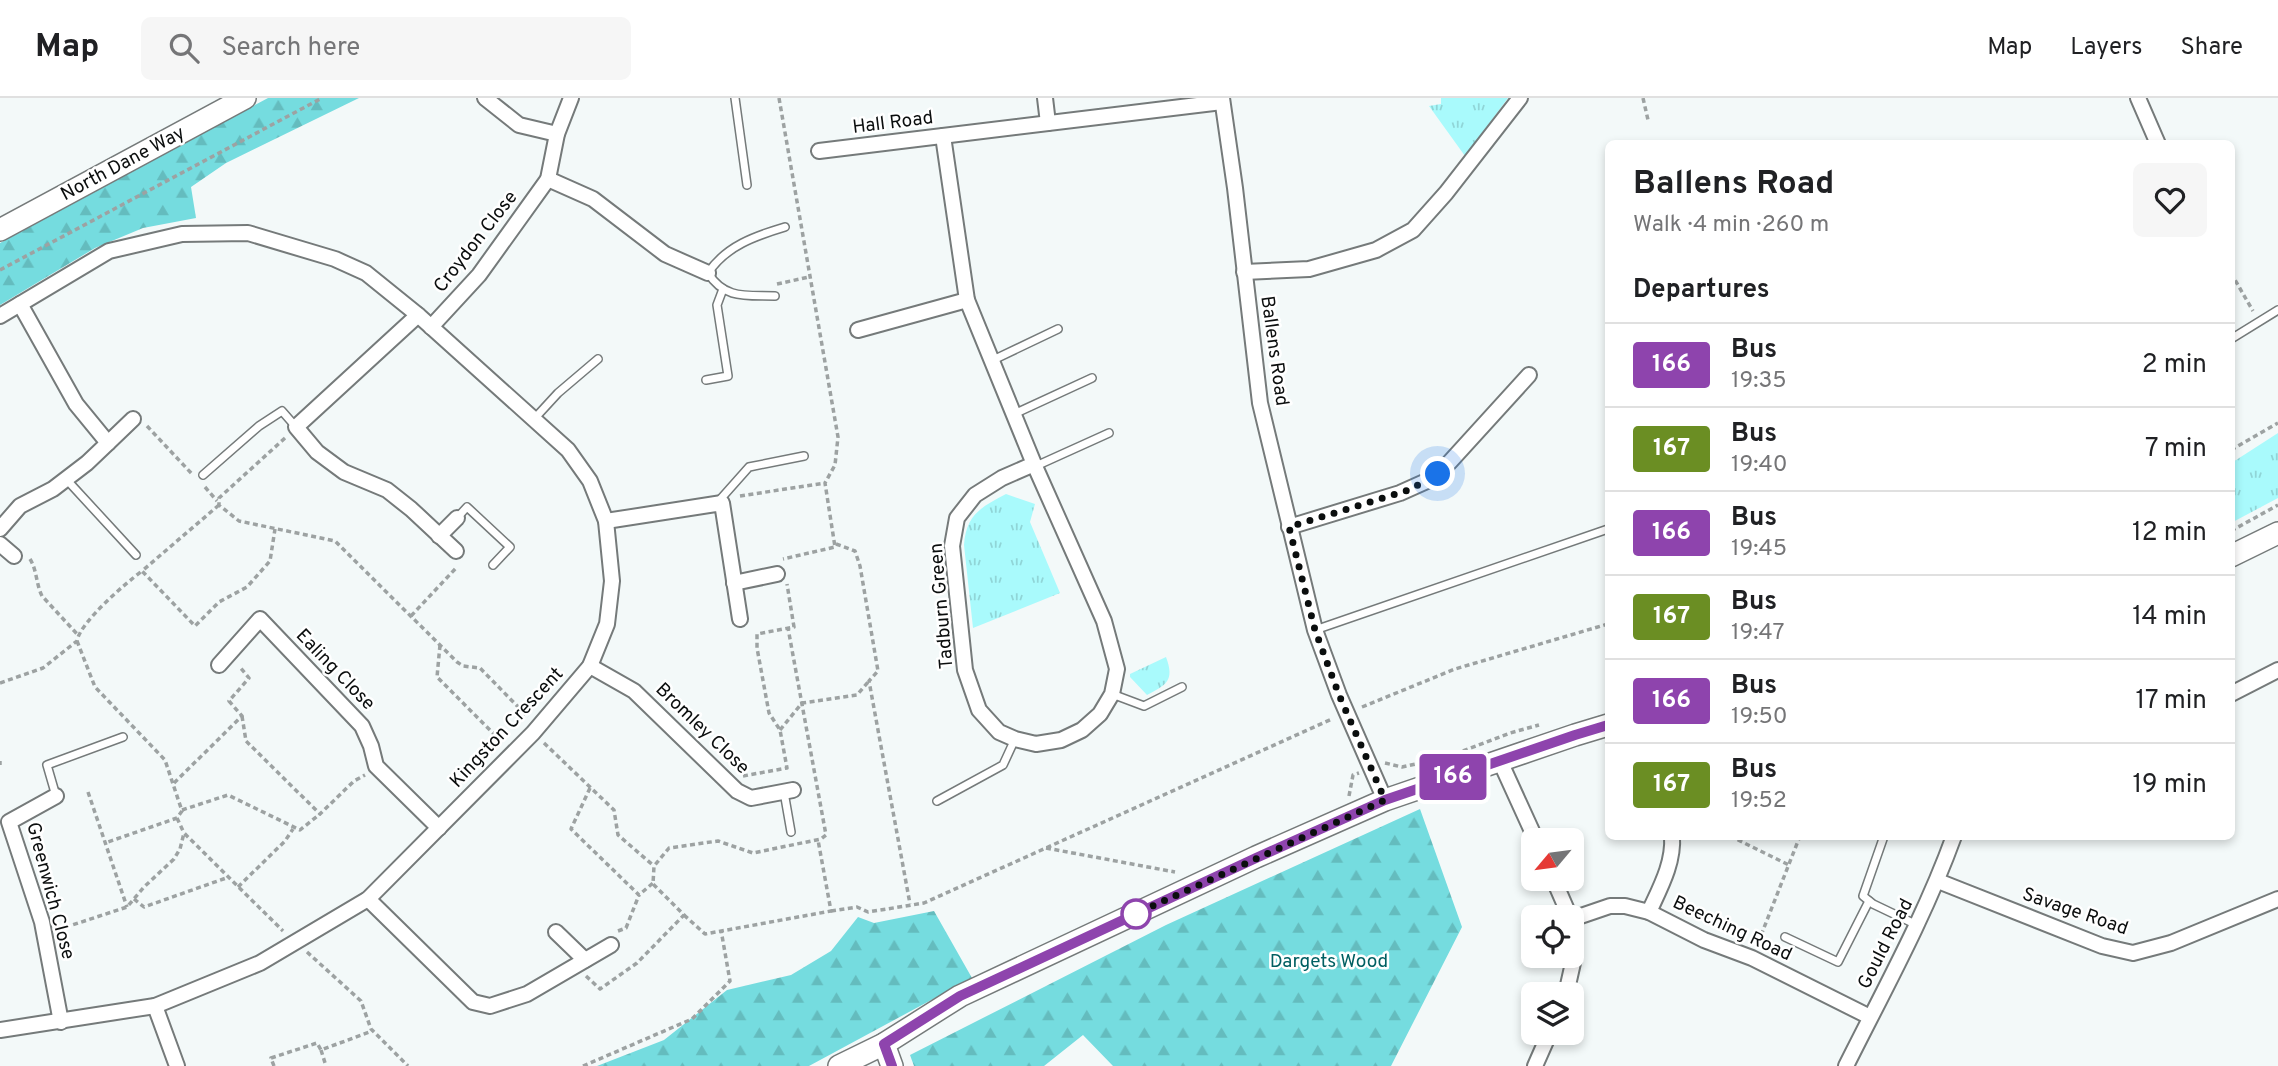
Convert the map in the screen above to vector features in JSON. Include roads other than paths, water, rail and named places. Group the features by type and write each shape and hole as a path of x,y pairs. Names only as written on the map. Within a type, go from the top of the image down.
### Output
{"street":[{"name":"North Dane Way","path":"0,230 246,98"},
{"path":"485,98 519,125 557,134"},
{"name":"Croydon Close","path":"432,327 479,275 548,179 557,134 570,98"},
{"path":"1045,98 1048,123"},
{"path":"1244,272 1309,268 1376,250 1413,230 1446,193 1520,98"},
{"path":"2138,98 2156,140"},
{"name":"Hall Road","path":"819,151 1222,100"},
{"name":"Ballens Road","path":"1222,100 1260,403 1315,630 1385,800"},
{"path":"943,136 967,300 1035,465 1104,621 1117,669 1112,694 1100,714 1082,730 1060,740 1035,744 1015,739"},
{"path":"548,179 593,199 665,254 708,273"},
{"name":"Kingston Crescent","path":"0,316 109,251 182,234 248,233 326,256 366,273 432,327 568,450 590,481 606,521 612,581 607,624 590,666 536,730 368,899 260,963 155,1006 0,1030"},
{"path":"858,330 967,300"},
{"path":"20,304 76,404 108,443"},
{"path":"418,315 296,426 317,452 344,472 387,490 456,551"},
{"path":"1289,527 1409,490 1433,477 1529,376"},
{"path":"0,529 20,506 66,479 133,419"},
{"name":"Tadburn Green","path":"1015,739 999,732 979,710 965,670 952,546 957,518 975,495 1002,478 1035,465"},
{"path":"606,521 719,503 740,619"},
{"path":"439,536 457,518"},
{"path":"2235,554 2278,533"},
{"path":"0,544 14,556"},
{"path":"734,583 782,571"},
{"name":"Ealing Close","path":"224,659 260,620 362,726 376,766 439,828"},
{"name":"Bromley Close","path":"590,666 634,691 737,791 751,797 788,791"},
{"path":"2235,692 2278,670"},
{"path":"839,1066 884,1044 960,996 1385,800 1605,726"},
{"path":"1500,761 1531,828"},
{"name":"Greenwich Close","path":"56,796 9,822 45,934 61,1022"},
{"path":"1650,912 1667,873 1672,840"},
{"name":"Gould Road","path":"1846,1066 1938,881 1953,840"},
{"name":"Savage Road","path":"1938,881 2102,946 2133,953 2171,943 2278,899"},
{"path":"368,899 472,1002 490,1006 527,994 608,947"},
{"name":"Beeching Road","path":"1584,914 1610,906 1625,906 1650,912 1704,940 1752,958 1870,1017"},
{"path":"556,932 580,963"},
{"path":"155,1006 177,1066"},
{"path":"884,1044 892,1066"},
{"path":"1535,1066 1544,1045"}],"lane":[{"path":"735,98 747,185"},
{"path":"775,296 726,292 708,273 724,255 739,244 785,227"},
{"path":"706,380 728,376 717,305 723,289"},
{"path":"2235,337 2278,310"},
{"path":"991,361 1058,329"},
{"path":"535,418 558,393 598,359"},
{"path":"1014,414 1091,378"},
{"path":"203,475 260,426 282,411 296,426"},
{"path":"1035,465 1109,433"},
{"path":"719,503 749,467 804,456"},
{"path":"66,479 136,555"},
{"path":"457,518 467,507 510,547 493,565"},
{"path":"1315,630 1605,530"},
{"path":"1112,694 1144,706 1182,687"},
{"path":"56,796 47,765 123,737"},
{"path":"937,801 1003,765 1015,739"},
{"path":"788,791 791,832"},
{"path":"1883,840 1863,896 1917,925"},
{"path":"1785,937 1838,962 1869,901"}],"park label":[{"name":"Dargets Wood","path":"1329,962"}]}
